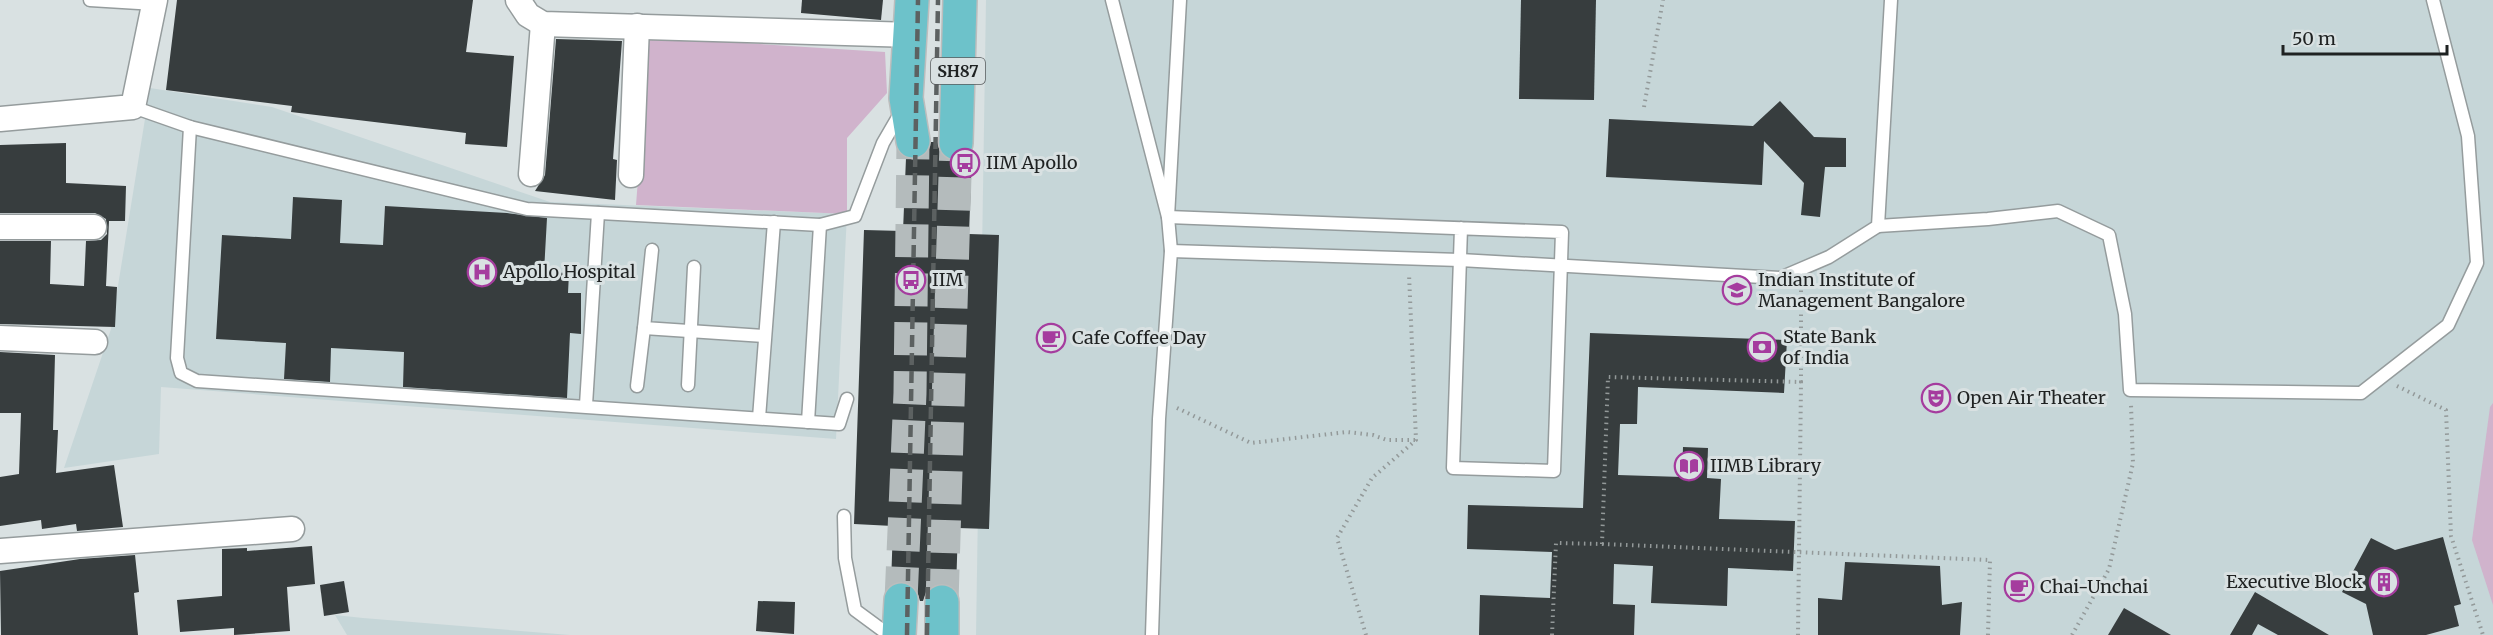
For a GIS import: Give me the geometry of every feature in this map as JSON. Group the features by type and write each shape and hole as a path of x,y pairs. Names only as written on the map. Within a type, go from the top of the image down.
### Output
{"main road":[{"name":"SH87","path":"912,0 912,35 906,98 913,141"},
{"name":"SH87","path":"956,143 960,0"},
{"path":"899,635 901,600"},
{"path":"942,602 942,635"}],"street":[{"path":"518,0 528,15 543,24 912,35"},
{"path":"0,119 133,107 155,2"},
{"path":"531,174 543,24"},
{"path":"631,175 638,26"},
{"path":"0,226 94,227"},
{"path":"0,338 95,342"},
{"path":"0,551 292,529"}],"lane":[{"path":"90,0 155,2"},
{"path":"1112,0 1168,217"},
{"path":"1152,635 1171,251 1168,217 1180,0"},
{"path":"1878,226 1891,0"},
{"path":"1171,251 1460,260 1780,278 1829,257 1878,226 1988,219 2058,211 2109,235 2125,314 2130,390 2361,393 2448,325 2477,263 2468,136 2433,0"},
{"path":"133,107 190,127 527,209 820,225 855,216 883,143 898,120 906,98"},
{"path":"190,127 177,358 181,373 197,381 586,405 839,424 847,399"},
{"path":"586,405 598,213"},
{"path":"1168,217 1461,228 1562,232 1554,471 1453,468 1461,228"},
{"path":"759,418 774,222"},
{"path":"808,422 820,225"},
{"path":"637,386 652,250"},
{"path":"688,385 694,267"},
{"path":"644,328 764,336"},
{"path":"844,516 845,558 855,610 889,635"}],"path":[{"path":"1644,107 1663,0"},
{"path":"1409,260 1416,440"},
{"path":"1798,635 1801,269"},
{"path":"1602,544 1608,377 1801,382"},
{"path":"2381,377 2446,410 2451,536 2483,635"},
{"path":"2072,635 2109,568 2133,463 2130,390"},
{"path":"1162,404 1175,407 1251,443 1347,432 1373,435 1387,440 1416,440"},
{"path":"1366,635 1337,538 1372,478 1416,440"},
{"path":"1552,635 1556,543 1990,560 1988,635"}],"shaded area":[{"name":"Indian Institute of Management Bangalore","path":"986,0 2493,0 2493,635 976,635"},
{"path":"649,37 885,52 887,93 847,138 847,214 636,205"},
{"name":"Apollo Hospital","path":"150,88 272,107 550,202 847,214 836,439 161,387 159,454 64,468 111,329"},
{"path":"2493,403 2493,605 2472,540 2490,407"},
{"path":"335,615 363,618 570,635 347,635"}],"building":[{"path":"177,0 473,0 466,52 514,56 507,147 465,144 466,133 291,112 292,106 166,90"},
{"path":"802,0 883,0 881,20 801,13"},
{"path":"1521,0 1596,0 1594,100 1519,99"},
{"path":"556,39 622,41 613,159 617,160 615,200 535,191 545,175"},
{"path":"1780,101 1814,137 1846,138 1846,167 1825,167 1820,217 1801,215 1804,183 1764,141 1762,185 1606,177 1609,119 1753,126"},
{"path":"931,142 937,142 940,152 947,159 955,162 964,160 972,153 969,234 999,235 989,529 958,528 956,590 943,583 933,586 926,592 923,601 920,601 917,591 911,584 901,581 891,585 893,526 854,524 864,230 903,231 906,158 915,160 924,156"},
{"path":"66,143 66,183 126,186 125,221 109,221 106,286 117,287 115,327 0,324 0,241 51,241 50,284 84,286 86,241 101,240 107,234 106,219 95,213 0,213 0,145"},
{"path":"293,197 342,200 340,243 383,245 385,206 507,213 547,218 544,272 569,273 568,293 581,293 581,334 570,333 567,398 403,387 404,352 331,348 330,382 284,379 286,343 216,339 222,235 291,239"},
{"path":"1590,333 1787,340 1784,393 1638,387 1637,424 1620,424 1618,475 1682,477 1683,447 1708,448 1707,478 1721,479 1719,519 1795,521 1793,571 1728,568 1727,606 1651,603 1653,566 1614,564 1613,604 1635,605 1634,635 1479,635 1480,595 1550,598 1552,552 1467,549 1468,505 1583,508"},
{"path":"0,352 55,355 53,430 58,430 56,473 114,465 123,527 77,531 76,524 42,529 41,520 0,526 0,477 19,474 21,413 0,413"},
{"name":"Executive Block","path":"2443,537 2461,604 2454,606 2459,626 2426,635 2373,635 2366,604 2342,592 2371,538 2395,550"},
{"path":"312,546 315,584 287,587 290,631 234,635 234,628 180,632 177,600 222,596 222,549 247,548 247,551"},
{"path":"135,555 139,592 134,593 138,635 1,635 0,571 80,559"},
{"path":"1845,562 1940,566 1942,605 1962,602 1960,635 1818,635 1818,598 1842,600"},
{"path":"344,581 349,612 324,616 320,585"},
{"path":"2255,592 2329,635 2278,635 2258,624 2252,635 2230,635"},
{"path":"758,601 795,602 794,634 756,631"},
{"path":"2124,608 2171,635 2108,635"}],"tunnel":[{"path":"901,600 910,393 913,141"},
{"path":"942,602 956,143"}],"railway":[{"path":"907,635 918,0"},
{"path":"927,635 938,0"}],"place":[{"name":"IIM Apollo","path":"965,163"},
{"name":"Apollo Hospital","path":"482,272"},
{"name":"IIM","path":"911,280"},
{"name":"Indian Institute of Management Bangalore","path":"1737,290"},
{"name":"Cafe Coffee Day","path":"1051,338"},
{"name":"State Bank of India","path":"1762,347"},
{"name":"Open Air Theater","path":"1936,398"},
{"name":"IIMB Library","path":"1689,466"},
{"name":"Executive Block","path":"2384,582"},
{"name":"Chai-Unchai","path":"2019,587"}]}
